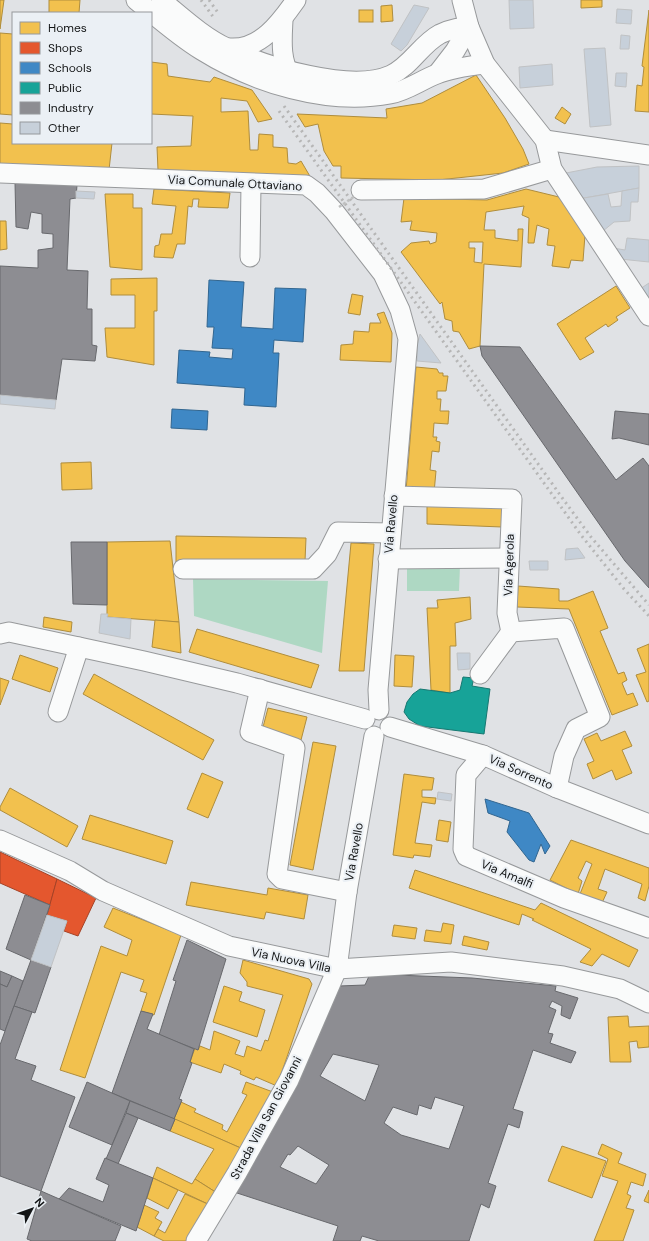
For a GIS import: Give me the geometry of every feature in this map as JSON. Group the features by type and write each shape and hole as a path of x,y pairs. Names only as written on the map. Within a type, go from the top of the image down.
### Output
{"street":[{"path":"136,0 150,12"},
{"path":"161,0 200,31 227,48 286,70 334,80 372,80 392,74 412,60 440,34 451,29 469,27"},
{"path":"227,48 242,49 255,44 282,20 296,0"},
{"path":"462,0 469,27 485,64 545,140 552,169 649,316"},
{"path":"152,13 177,34 234,68 303,92 334,97 390,94 410,88 438,73 485,64"},
{"path":"282,20 281,54 286,70 293,82 303,92"},
{"path":"438,73 455,51 469,27"},
{"path":"545,140 649,154"},
{"path":"358,193 484,189 552,169"},
{"name":"Via Comunale Ottaviano","path":"0,173 306,185 317,192 383,274 400,310 408,340 395,489"},
{"path":"250,257 251,184"},
{"name":"Via Agerola","path":"395,489 512,499 507,613 512,632"},
{"name":"Via Ravello","path":"372,715 378,690 395,489"},
{"path":"183,569 313,569 327,554 338,532 391,533"},
{"path":"388,560 509,558"},
{"path":"480,674 512,632 564,628 600,717 576,729 564,756 557,788"},
{"path":"0,634 9,632 372,715 389,716 382,732"},
{"path":"58,712 79,647"},
{"path":"260,689 250,732 295,748 277,874 282,879 347,892"},
{"name":"Via Ravello","path":"337,969 347,892 382,732"},
{"name":"Via Sorrento","path":"382,732 483,755 557,788 649,824"},
{"name":"Via Amalfi","path":"483,755 466,776 463,849 466,856 564,898 649,928"},
{"name":"Via Nuova Villa","path":"0,840 70,871 103,891 229,946 337,969 451,962 563,976 620,989 649,1003"},
{"name":"Strada Villa San Giovanni","path":"196,1241 237,1173 289,1080 337,969"}],"path":[{"path":"339,207 358,193"}],"green space":[{"path":"407,565 460,566 459,591 407,591"},
{"path":"193,579 328,581 322,653 194,616"}],"building: Homes":[{"path":"0,0 4,0 0,29"},
{"path":"49,0 80,0 79,12 49,12"},
{"path":"581,0 602,0 602,7 581,8"},
{"path":"392,5 393,21 381,22 381,6"},
{"path":"359,10 373,10 373,22 359,22"},
{"path":"649,10 649,112 635,111 637,85 642,86 644,67 642,66"},
{"path":"0,33 12,34 12,115 0,114"},
{"path":"152,62 167,64 168,76 210,82 214,77 252,90 272,119 258,122 247,101 221,98 221,112 248,111 250,150 258,150 259,134 273,135 273,147 287,148 288,163 296,164 301,161 311,178 158,170 157,147 191,146 193,116 152,114"},
{"path":"476,75 505,118 523,149 529,164 503,173 438,180 341,178 341,166 333,166 324,151 318,124 305,127 297,114 387,118 386,109 422,103"},
{"path":"562,107 571,114 565,124 555,118"},
{"path":"0,123 12,124 12,144 112,144 109,170 0,164"},
{"path":"154,189 230,193 228,208 198,207 199,199 193,199 192,207 188,206 185,244 177,244 173,258 154,257 155,246 159,245 161,234 172,234 176,206 152,204"},
{"path":"526,189 559,197 585,235 583,261 571,260 569,268 552,266 555,246 547,245 549,229 537,225 534,243 528,243 529,218 522,215 524,206 486,212 484,230 495,230 495,238 518,241 518,229 523,229 521,267 484,264 480,346 469,349 459,332 453,331 452,321 445,319 442,302 440,304 401,252 411,243 429,241 430,244 436,242 437,233 410,230 412,221 401,222 404,198 487,200","holes":["469,242 483,242 482,263 474,262 475,248 469,248"]},
{"path":"105,194 133,194 133,208 142,208 142,270 110,267"},
{"path":"0,221 6,221 7,249 0,250"},
{"path":"157,278 157,311 154,311 154,365 107,357 105,328 135,328 135,295 111,295 111,279"},
{"path":"616,286 630,308 616,317 618,320 608,327 606,324 585,338 594,352 580,360 557,324"},
{"path":"352,294 363,296 360,315 348,313"},
{"path":"384,312 392,333 391,362 340,360 341,345 353,344 354,331 369,332 370,323 381,323 377,314"},
{"path":"416,367 437,369 439,373 443,373 443,376 448,376 446,391 437,391 437,399 441,399 440,411 449,411 448,424 434,423 433,437 437,437 436,441 440,442 439,452 432,451 430,470 436,471 434,493 406,491"},
{"path":"91,462 92,489 62,490 61,463"},
{"path":"427,504 502,506 502,527 427,524"},
{"path":"176,536 306,538 305,561 176,563"},
{"path":"170,541 179,622 107,617 107,542"},
{"path":"351,543 374,544 364,671 339,671"},
{"path":"518,586 559,589 559,601 568,601 593,591 608,628 600,631 618,674 624,672 627,680 622,683 627,695 633,693 638,705 612,715 569,609 517,607"},
{"path":"470,597 471,619 455,623 456,646 450,646 450,693 431,690 427,608 438,608 437,600"},
{"path":"44,617 72,622 71,632 43,627"},
{"path":"155,620 179,622 181,653 152,647"},
{"path":"197,629 319,665 311,688 189,652"},
{"path":"649,644 649,701 647,702 636,675 646,672 637,649"},
{"path":"20,655 58,668 50,692 12,679"},
{"path":"395,655 414,656 412,687 394,686"},
{"path":"94,674 214,740 203,760 83,694"},
{"path":"0,678 9,681 0,705"},
{"path":"268,708 307,717 301,740 262,731"},
{"path":"625,731 632,746 622,750 632,773 616,780 612,770 593,779 587,764 594,761 584,739 597,733 601,741"},
{"path":"313,742 336,746 313,870 290,865"},
{"path":"202,773 223,782 208,818 187,809"},
{"path":"404,774 434,778 432,790 422,790 422,797 436,798 435,804 422,802 415,843 432,845 430,857 414,855 413,858 393,855"},
{"path":"10,788 78,826 67,847 0,810 0,807"},
{"path":"90,815 173,841 166,864 82,839"},
{"path":"439,820 451,822 448,842 436,840"},
{"path":"571,840 649,868 649,886 645,901 638,898 642,884 605,869 598,889 607,892 602,903 580,894 592,864 586,861 578,878 582,881 578,894 550,880"},
{"path":"415,870 535,910 541,903 638,950 629,967 602,954 592,966 580,962 591,949 532,920 534,919 522,914 519,925 409,888"},
{"path":"191,882 267,895 268,888 308,895 304,919 266,912 264,919 186,905"},
{"path":"113,908 181,935 154,1015 141,1011 147,993 140,991 144,980 121,972 85,1078 60,1070 101,946 127,956 132,940 104,927"},
{"path":"443,923 454,925 451,944 424,941 426,930 441,932"},
{"path":"394,925 417,928 415,939 392,936"},
{"path":"464,936 489,942 487,950 462,945"},
{"path":"243,960 309,979 312,984 277,1086 256,1077 254,1080 240,1074 241,1071 224,1064 221,1073 190,1062 195,1048 198,1050 200,1046 210,1050 214,1031 240,1041 235,1054 244,1057 247,1046 261,1051 265,1040 268,1041 283,995 247,986 247,982 240,973"},
{"path":"224,986 242,992 239,1001 265,1010 257,1037 213,1022"},
{"path":"628,1016 629,1027 649,1026 649,1047 638,1048 637,1041 629,1042 631,1062 610,1062 608,1017"},
{"path":"246,1082 273,1092 243,1149 174,1119 181,1102 196,1109 194,1112 223,1125 222,1129 227,1132 247,1095 242,1093"},
{"path":"175,1119 243,1149 217,1193 195,1179 214,1149 170,1131"},
{"path":"602,1144 622,1153 618,1163 646,1174 643,1186 631,1182 627,1194 631,1196 626,1208 634,1210 623,1241 594,1241 618,1181 602,1176 608,1159 598,1154"},
{"path":"562,1146 606,1161 592,1198 548,1181"},
{"path":"157,1167 192,1184 195,1179 217,1193 210,1205 153,1178"},
{"path":"153,1178 178,1190 168,1209 147,1198"},
{"path":"649,1190 649,1203 644,1201"},
{"path":"185,1194 210,1205 188,1241 164,1241 154,1236 158,1229 165,1233"},
{"path":"144,1205 159,1212 155,1218 162,1222 154,1236 137,1227"}],"building: Shops":[{"path":"0,852 57,879 50,905 0,883"},
{"path":"57,879 96,898 78,936 64,931 67,921 47,915"}],"building: Schools":[{"path":"209,280 244,282 241,327 273,329 275,288 306,289 303,342 274,340 273,353 279,353 276,407 244,405 245,388 177,383 179,350 210,352 209,357 232,359 233,349 212,348 214,327 207,327"},
{"path":"172,409 208,411 207,430 171,428"},
{"path":"485,799 529,813 550,846 545,854 541,844 534,862 529,860 507,832 510,821 488,813"}],"building: Public":[{"path":"463,677 474,678 472,686 490,689 484,734 420,726 409,719 404,712 407,702 413,694 420,689 450,693 460,690"}],"building: Industry":[{"path":"15,183 77,185 76,198 70,199 67,270 88,271 87,309 92,309 92,345 97,346 95,361 62,359 56,400 0,395 0,266 38,268 38,250 53,248 53,234 42,233 42,214 31,212 28,229 16,227"},
{"path":"480,346 520,347 616,480 643,458 649,466 649,588 625,561 482,356"},
{"path":"615,411 649,414 649,445 619,438 612,439"},
{"path":"71,542 107,542 107,605 73,604"},
{"path":"25,895 50,905 31,960 6,949"},
{"path":"187,940 226,959 198,1050 159,1035 176,981 173,980"},
{"path":"31,960 51,967 35,1013 14,1006"},
{"path":"0,971 12,976 7,987 0,984"},
{"path":"370,974 472,978 556,986 555,991 578,998 570,1019 561,1015 562,1006 552,1001 549,1007 556,1010 548,1033 553,1034 550,1043 576,1052 571,1063 533,1050 513,1109 523,1112 519,1128 508,1124 488,1183 496,1186 489,1208 481,1204 469,1241 379,1241 362,1236 360,1241 333,1241 338,1226 234,1192 339,986 365,985","holes":["333,1054 379,1065 365,1101 320,1076","435,1097 464,1106 449,1149 401,1135 384,1123 393,1107 417,1115 419,1105 431,1109","298,1146 329,1165 316,1184 280,1167 288,1154 290,1155"]},
{"path":"12,976 23,981 5,1031 0,1029 0,984 7,987"},
{"path":"14,1006 32,1012 15,1059 36,1066 31,1080 75,1097 41,1191 0,1176 0,1045"},
{"path":"141,1011 153,1014 147,1029 194,1049 190,1062 192,1063 179,1099 182,1100 174,1119 112,1093"},
{"path":"87,1082 130,1101 112,1145 69,1127"},
{"path":"130,1101 175,1119 170,1131 126,1113"},
{"path":"126,1113 138,1118 118,1164 106,1159"},
{"path":"105,1158 153,1178 136,1231 59,1199 69,1188 103,1202 109,1185 96,1179"},
{"path":"41,1191 121,1226 115,1241 32,1241 27,1239"}],"building: Other":[{"path":"509,0 533,0 534,28 510,29"},
{"path":"414,5 429,8 407,45 401,51 391,44"},
{"path":"617,9 632,10 631,24 616,23"},
{"path":"621,35 630,36 629,49 620,49"},
{"path":"605,48 611,125 590,127 584,49"},
{"path":"552,64 553,85 520,88 519,67"},
{"path":"616,73 627,73 626,87 615,86"},
{"path":"639,166 639,188 579,199 566,173 597,167"},
{"path":"639,188 638,202 631,202 630,221 614,222 603,231 578,199 608,194 611,207 621,206 622,191"},
{"path":"76,191 95,192 94,199 76,198"},
{"path":"627,238 649,240 649,262 620,259 613,248 625,250"},
{"path":"649,283 649,302 640,289"},
{"path":"420,334 441,363 417,361 417,346"},
{"path":"0,395 56,400 55,409 0,404"},
{"path":"578,548 585,558 565,560 566,549"},
{"path":"529,561 548,561 548,570 530,570"},
{"path":"101,614 108,614 107,617 131,619 130,639 99,633"},
{"path":"457,653 470,653 470,669 458,670"},
{"path":"438,792 452,794 451,801 437,799"},
{"path":"47,915 67,921 51,967 31,960"}],"railway":[{"path":"201,0 214,18"},
{"path":"209,0 219,14"},
{"path":"284,106 563,499 591,537 649,605"},
{"path":"279,111 581,535 624,589 649,616"}]}
